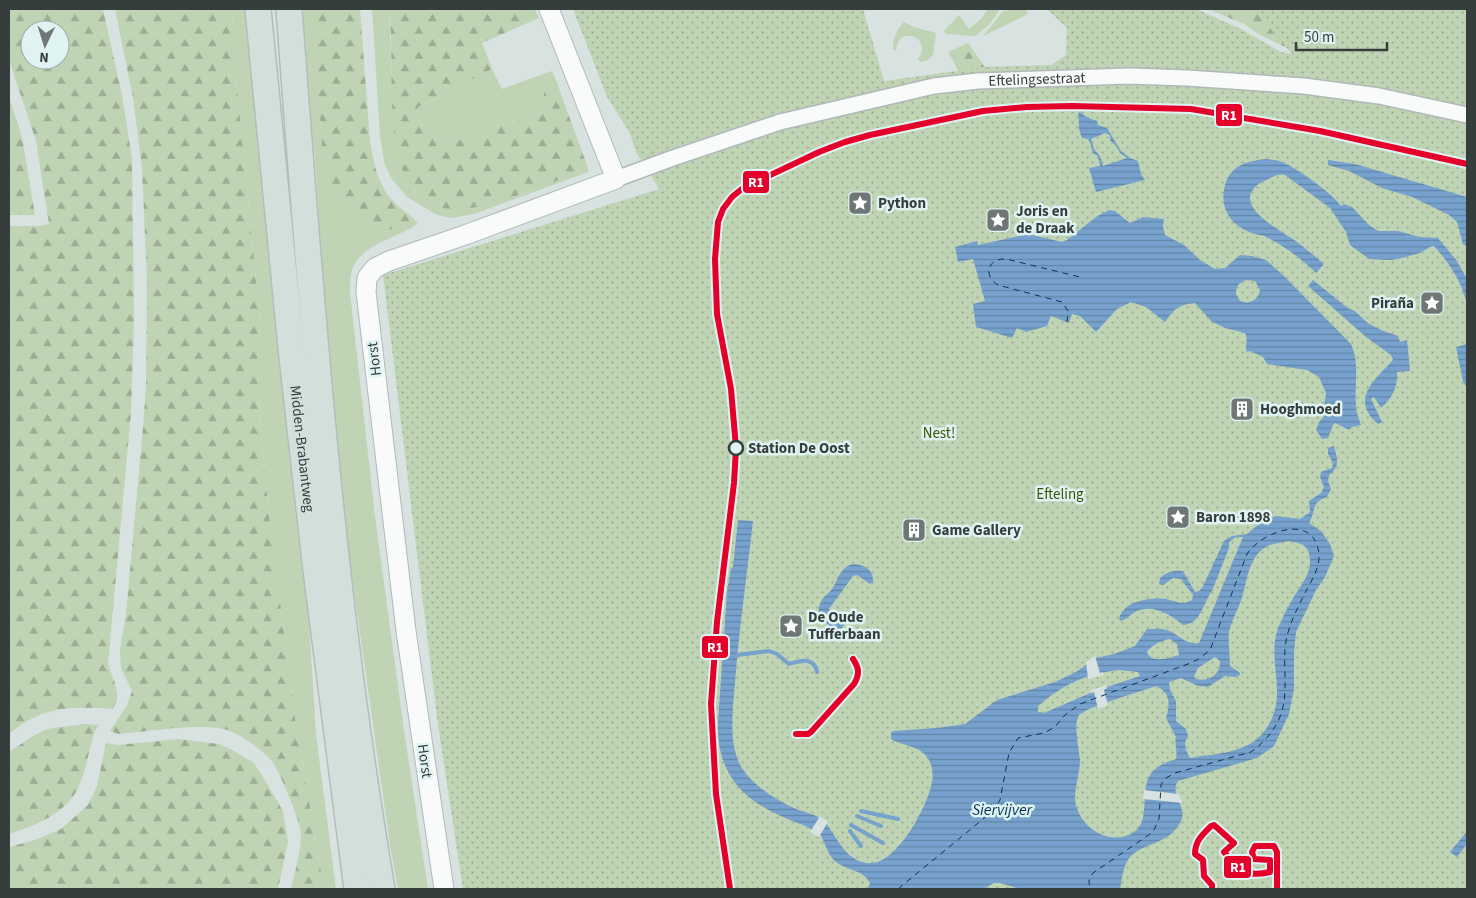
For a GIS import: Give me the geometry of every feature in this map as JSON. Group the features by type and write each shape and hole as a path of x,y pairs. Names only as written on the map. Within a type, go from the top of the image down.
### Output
{"highway":[{"name":"Midden-Brabantweg","path":"258,9 292,357 353,881"},
{"name":"Midden-Brabantweg","path":"289,9 316,360 337,569 382,889"}],"street":[{"path":"549,9 616,179"},
{"name":"Eftelingsestraat","path":"616,179 780,122 894,95 963,82 1129,76 1304,86 1379,96 1467,115"},
{"name":"Horst","path":"444,889 404,612 366,292 368,278 375,268 389,261 616,179"}],"green space":[{"path":"9,9 103,9 122,95 132,158 134,319 131,413 108,664 116,687 117,698 112,709 69,708 57,710 33,718 9,734 9,226 49,224 36,141 9,60"},
{"path":"115,9 232,9 235,68 260,320 258,371 261,434 269,515 295,718 324,889 291,889 298,861 300,827 289,795 275,765 256,747 232,732 217,728 189,727 118,734 110,731 127,705 132,691 121,668 120,650 126,614 146,387 147,280 142,168 133,98"},
{"path":"232,9 253,9 274,298 309,622 316,734 336,889 324,889 295,718 269,515 261,434 258,371 260,320 235,68"},
{"path":"298,9 312,9 322,146 330,187 401,226 417,224 374,246 359,257 352,271 350,293 375,516 403,724 428,889 398,889 390,845 334,437 315,160"},
{"path":"312,9 360,9 370,141 375,165 383,188 396,204 414,219 417,224 401,226 380,233 368,226 348,209 330,187 322,146"},
{"path":"372,9 389,9 394,128 398,158 405,175 416,193 516,197 588,168 588,172 474,214 452,218 437,215 407,197 391,178 384,162 380,136"},
{"path":"389,9 535,9 539,18 482,43 492,69 418,107 417,117 435,138 453,142 538,114 546,87 557,83 588,168 514,197 473,208 454,209 439,207 418,194 407,180 400,165 395,139"},
{"name":"Efteling","path":"573,9 863,9 884,81 985,67 1051,65 1066,55 1067,28 1047,9 1196,9 1241,29 1281,52 1292,54 1254,9 1467,9 1467,108 1369,87 1376,96 1467,115 1467,889 463,889 438,725 383,275 659,189 636,152 630,133 607,97"},
{"path":"988,9 1000,9 989,25 975,36 947,34 944,31 959,15 969,29 981,19"},
{"path":"1026,9 1028,14 983,36 1003,11"},
{"path":"1208,9 1277,9 1327,56 1283,46 1260,35 1244,24"},
{"path":"904,22 936,33 933,55 928,60 921,62 918,59 922,52 922,45 914,37 903,37 898,42 896,50 893,50 896,35"},
{"path":"968,43 985,67 959,71 948,52"},
{"path":"492,69 502,89 552,71 557,83 546,87 538,114 453,142 440,140 431,135 417,117 418,107"},
{"path":"9,97 22,137 35,215 9,215"},
{"path":"84,724 99,725 95,731 81,781 73,797 66,805 48,818 9,834 9,752 47,729"},
{"path":"178,739 219,744 254,763 283,811 288,842 278,889 9,889 9,847 35,840 61,829 88,805 97,786 106,743 118,745"}],"water":[{"path":"1080,112 1086,117 1097,121 1098,125 1107,128 1121,151 1138,161 1141,174 1145,180 1096,192 1089,168 1100,166 1098,156 1093,153 1088,139 1082,138 1078,113","holes":["1105,133 1110,135 1110,140 1120,153 1127,158 1103,166 1091,139"]},
{"path":"1266,159 1280,161 1314,181 1341,206 1344,204 1352,207 1369,225 1378,231 1398,231 1420,237 1438,238 1457,261 1467,279 1467,305 1455,274 1434,246 1420,253 1402,258 1391,260 1369,259 1350,245 1346,232 1330,208 1285,175 1274,176 1256,186 1252,191 1250,199 1252,206 1265,220 1324,264 1316,273 1283,246 1237,225 1227,213 1225,207 1223,199 1226,182 1233,171 1242,164"},
{"path":"1328,160 1355,164 1467,197 1467,247 1463,244 1457,222 1449,215 1412,197 1382,188 1349,171 1328,165"},
{"path":"1109,210 1115,211 1130,223 1143,217 1164,219 1165,235 1184,245 1200,260 1215,269 1225,268 1240,255 1266,260 1351,344 1356,367 1356,408 1361,425 1352,427 1349,430 1335,423 1328,438 1322,439 1316,430 1319,422 1326,414 1324,408 1326,393 1319,377 1307,370 1267,364 1263,357 1250,351 1247,352 1245,333 1225,328 1211,321 1195,303 1177,308 1165,322 1146,307 1131,302 1117,309 1096,332 1080,316 1072,314 1069,323 1051,316 1047,326 1026,332 1017,328 1012,338 976,327 973,304 985,301 973,259 958,262 955,247 977,241 978,245 1028,234 1062,242 1096,217","holes":["1247,280 1255,281 1260,290 1257,296 1250,302 1240,301 1236,294 1238,285"]},
{"path":"1313,280 1368,323 1398,336 1400,342 1407,340 1410,371 1397,372 1394,392 1381,408 1374,397 1371,399 1382,422 1378,424 1370,415 1365,398 1373,382 1393,360 1391,355 1366,337 1308,286"},
{"path":"1467,344 1467,388 1463,381 1456,347"},
{"name":"Siervijver","path":"1334,446 1337,459 1337,465 1329,475 1328,481 1331,489 1327,497 1316,504 1309,523 1321,531 1330,544 1334,556 1296,632 1294,689 1289,714 1274,746 1257,758 1178,781 1176,791 1183,816 1181,821 1171,834 1137,851 1128,859 1120,889 1020,889 994,883 983,889 868,889 870,883 864,876 839,864 832,858 820,834 768,810 753,800 731,776 723,761 719,743 718,722 727,592 731,568 733,567 738,520 753,521 733,711 732,730 737,758 753,782 787,805 823,820 842,847 852,857 858,861 872,863 882,860 891,854 909,833 923,808 932,782 932,767 924,753 891,739 893,731 965,724 997,700 1055,682 1076,672 1096,658 1135,646 1147,629 1167,630 1190,643 1199,643 1243,537 1236,537 1229,542 1229,548 1212,591 1194,621 1183,625 1172,617 1154,609 1141,610 1121,621 1119,619 1131,604 1145,600 1166,599 1181,603 1192,600 1193,595 1181,579 1173,578 1163,585 1159,584 1160,578 1170,572 1183,571 1195,592 1199,591 1224,541 1232,536 1247,534 1260,523 1276,516 1300,519 1310,512 1309,501 1321,493 1324,487 1320,477 1321,472 1332,468 1333,463 1328,454 1328,448","holes":["1289,541 1297,543 1306,548 1310,559 1307,576 1285,613 1276,635 1274,647 1277,694 1272,717 1266,729 1259,737 1242,748 1190,758 1185,743 1188,735 1186,729 1176,721 1176,701 1170,690 1169,682 1181,678 1198,686 1208,687 1225,676 1235,677 1240,675 1230,666 1229,631 1242,598 1251,565 1258,554 1272,544","1170,639 1177,644 1179,655 1161,659 1152,658 1147,652 1157,643","1215,657 1220,661 1216,674 1209,678 1196,679 1194,676 1198,668","1119,670 1138,672 1140,676 1095,691 1044,713 1038,712 1038,706 1066,686 1096,674","1157,686 1162,689 1167,696 1169,704 1166,718 1176,737 1177,753 1176,759 1153,771 1148,779 1140,827 1133,833 1122,837 1105,836 1090,828 1084,822 1076,806 1075,798 1080,760 1076,730 1077,719 1084,712 1115,699"]},
{"path":"854,564 868,569 872,574 873,582 870,584 857,575 853,576 829,609 843,620 842,622 845,624 842,628 837,629 824,622 821,618 819,614 820,605 843,570 849,565"},
{"path":"1467,831 1467,844 1457,857 1450,852"}],"pier":[{"path":"1095,656 1100,673 1103,672 1104,675 1088,679 1086,662"},
{"path":"1106,685 1107,688 1104,690 1108,705 1098,709 1094,692 1091,693 1091,690"},
{"path":"1144,790 1178,794 1183,803 1143,799"},
{"path":"820,816 828,822 819,837 810,832"}],"waterway":[{"path":"737,655 769,651 777,654 789,664 802,661 810,662 817,672"},
{"path":"861,811 898,819"},
{"path":"857,816 881,826"},
{"path":"851,825 883,843"},
{"path":"850,831 861,846"}],"ferry route":[{"path":"1067,322 1068,311 1062,302 998,285 990,277 989,268 995,261 1006,259 1080,277"},
{"path":"898,889 994,810 1000,800 1009,753 1018,738 1044,733 1055,727 1065,715 1080,704 1197,660 1210,650 1247,554 1255,545 1276,532 1300,530 1309,534 1316,542 1319,561 1287,635 1285,650 1285,696 1281,714 1273,730 1251,752 1175,773 1164,779 1161,785 1159,819 1153,832 1093,873 1089,881 1091,889"}],"transit line":[{"name":"R1","path":"730,889 716,794 711,704 717,622 734,483 736,448 731,389 717,314 715,259 718,222 723,209 732,197 743,188 819,152 845,142 983,111 1027,107 1072,106 1191,109 1320,131 1467,164"},
{"name":"R1","path":"796,734 808,734 811,732 854,684 858,671 853,659"},
{"name":"R1","path":"1212,889 1212,885 1204,876 1203,860 1195,854 1196,845 1205,832 1214,825 1234,843 1224,852 1234,864 1248,873 1261,874 1270,872 1270,860 1254,859 1252,852 1255,846 1274,846 1277,852 1277,889"}],"place":[{"name":"Python","path":"860,203"},
{"name":"Joris en de Draak","path":"998,220"},
{"name":"Piraña","path":"1432,303"},
{"name":"Hooghmoed","path":"1242,409"},
{"name":"Station De Oost","path":"736,448"},
{"name":"Baron 1898","path":"1178,517"},
{"name":"Game Gallery","path":"914,530"},
{"name":"De Oude Tufferbaan","path":"791,626"}],"park label":[{"name":"Nest!","path":"939,433"}]}
